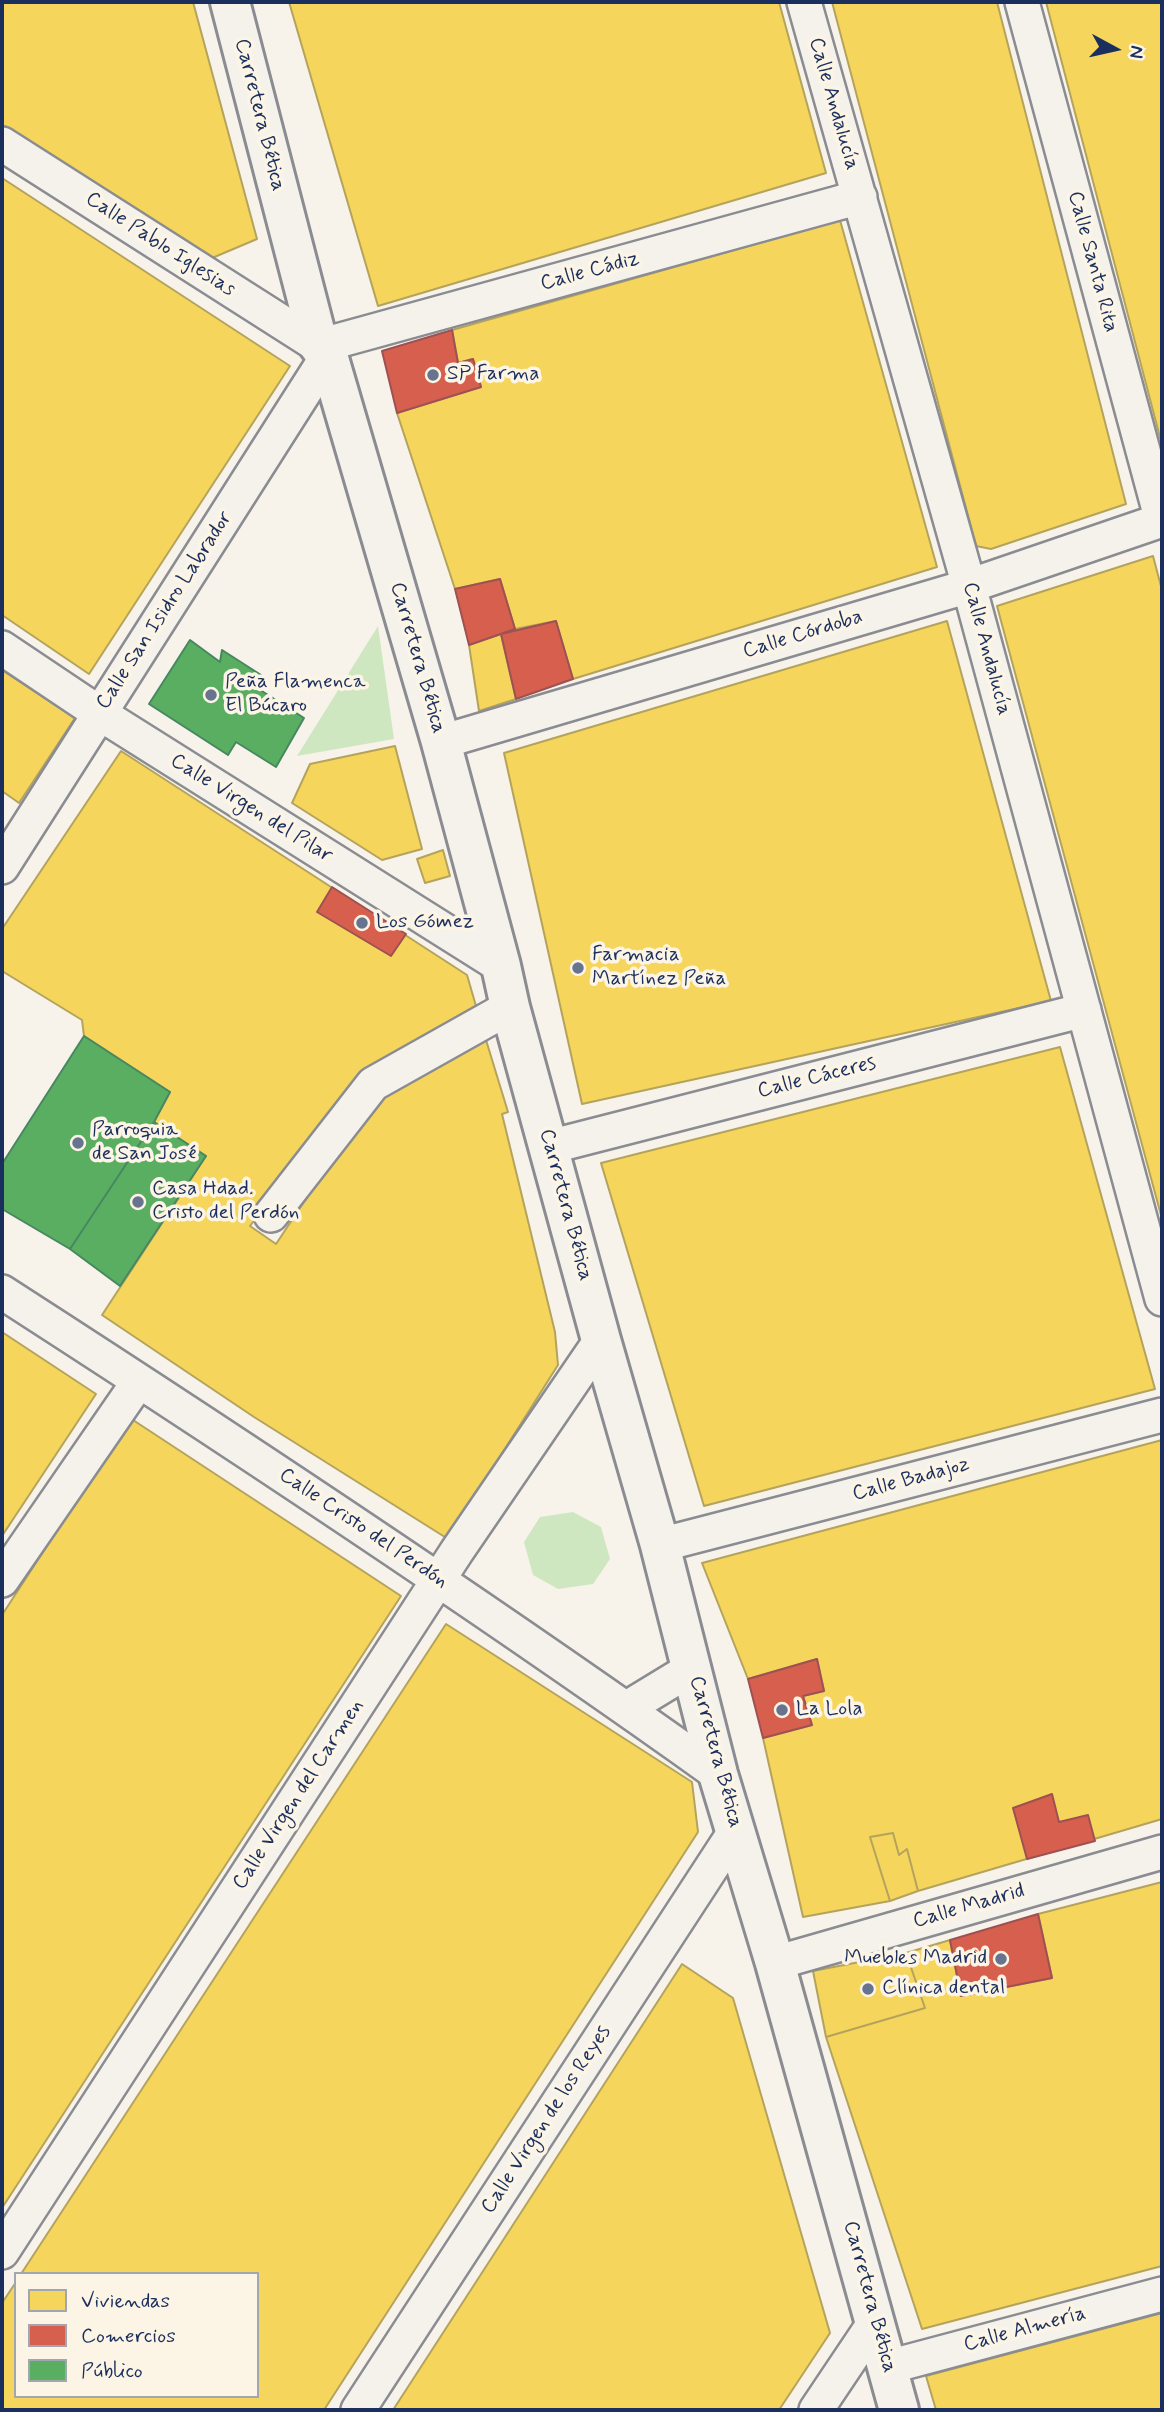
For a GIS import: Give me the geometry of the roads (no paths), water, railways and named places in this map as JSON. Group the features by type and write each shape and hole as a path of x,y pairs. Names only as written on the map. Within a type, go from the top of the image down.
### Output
{"street":[{"name":"Carretera Bética","path":"230,2 324,351 441,742 510,1007 660,1545 718,1774 775,1963 900,2410"},
{"name":"Calle Andalucía","path":"804,2 969,586 1162,1299"},
{"name":"Calle Santa Rita","path":"1022,2 1162,521"},
{"name":"Calle Pablo Iglesias","path":"2,144 324,351"},
{"name":"Calle Cádiz","path":"324,351 860,197"},
{"name":"Calle San Isidro Labrador","path":"2,867 324,351"},
{"name":"Calle Córdoba","path":"441,742 969,586 1162,521"},
{"name":"Calle Virgen del Pilar","path":"2,648 99,713 501,967"},
{"path":"271,1215 373,1084 510,1007"},
{"name":"Calle Cáceres","path":"549,1147 1084,1010"},
{"name":"Calle Cristo del Perdón","path":"2,1292 439,1580 718,1774"},
{"name":"Calle Virgen del Carmen","path":"2,2252 439,1580 601,1340"},
{"path":"2,1580 139,1381"},
{"name":"Calle Badajoz","path":"660,1545 1162,1415"},
{"path":"626,1708 691,1669"},
{"name":"Calle Virgen de los Reyes","path":"358,2410 736,1830"},
{"name":"Calle Madrid","path":"775,1963 1162,1852"},
{"name":"Calle Almería","path":"888,2367 1162,2294"},
{"path":"816,2410 875,2322"}],"place":[{"name":"SP Farma","path":"433,375"},
{"name":"Peña Flamenca El Búcaro","path":"211,695"},
{"name":"Los Gómez","path":"362,923"},
{"name":"Farmacia Martínez Peña","path":"578,968"},
{"name":"Parroquia de San José","path":"78,1143"},
{"name":"Casa Hdad. Cristo del Perdón","path":"138,1202"},
{"name":"La Lola","path":"782,1710"},
{"name":"Muebles Madrid","path":"1001,1959"},
{"name":"Clínica dental","path":"868,1989"}]}
